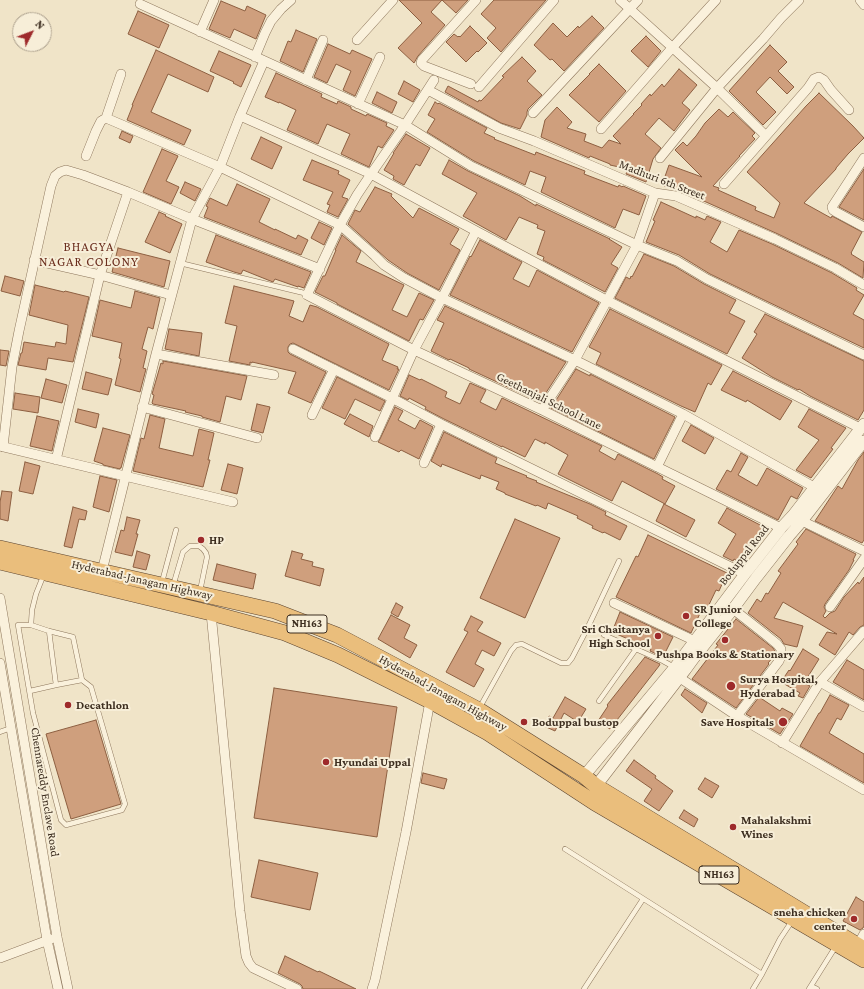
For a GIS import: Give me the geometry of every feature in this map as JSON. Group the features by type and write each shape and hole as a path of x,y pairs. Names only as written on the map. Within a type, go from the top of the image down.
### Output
{"highway":[{"name":"Hyderabad-Janagam Highway","path":"0,548 275,611 337,635 479,710 584,776 596,786 796,914 837,944 864,960"},
{"name":"Hyderabad-Janagam Highway","path":"0,562 285,632 338,654 430,701 488,733 595,803 796,914 862,943"},
{"path":"407,689 413,676"}],"street":[{"path":"200,32 214,0"},
{"path":"255,57 271,21 291,0"},
{"path":"357,40 393,0"},
{"path":"476,0 422,60 421,63 424,66 475,85 554,0"},
{"path":"620,0 717,88 766,136"},
{"path":"533,113 638,0"},
{"path":"601,130 716,0"},
{"path":"660,158 717,88 799,0"},
{"path":"860,0 864,5"},
{"path":"140,4 405,125 471,166 637,245 677,261 707,279 864,355"},
{"path":"306,80 323,40"},
{"path":"358,104 380,57"},
{"path":"102,571 142,407 192,219 220,167 264,61"},
{"path":"86,156 101,121 106,118 121,74"},
{"path":"724,184 808,88 814,79 819,77 824,80 849,110"},
{"path":"307,295 340,225 357,195 434,80"},
{"name":"Madhuri 6th Street","path":"428,90 499,128 534,141 655,192 676,196 775,239 834,268 864,285"},
{"path":"240,116 371,174 608,301 862,426"},
{"path":"106,118 220,167 340,225 384,266 404,278 442,298 575,360 683,414 814,487"},
{"path":"864,158 832,207 836,212 864,227"},
{"path":"233,502 2,446 18,331 51,186 55,176 66,170 128,192 192,219 320,269"},
{"path":"56,460 100,275 128,192"},
{"path":"542,410 575,360 608,301 637,245 655,192"},
{"path":"374,436 414,350 476,231"},
{"path":"34,260 100,275 171,295"},
{"name":"Geethanjali School Lane","path":"307,295 414,350 542,410 781,528"},
{"path":"293,349 745,574"},
{"path":"156,354 274,376"},
{"path":"312,415 334,369"},
{"path":"142,407 257,438"},
{"path":"657,467 683,414"},
{"path":"424,463 441,424"},
{"name":"Boduppal Road","path":"584,776 675,667 745,574 781,528 794,514 862,426"},
{"name":"Boduppal Road","path":"596,786 680,678 698,652 864,441"},
{"path":"802,521 863,549"},
{"path":"830,607 864,559"},
{"name":"Chennareddy Enclave Road","path":"0,598 56,937 68,989"},
{"path":"614,603 695,641"},
{"path":"733,609 766,634 781,649 779,661 737,716"},
{"path":"210,613 239,904 246,956 253,968 297,989"},
{"path":"782,743 820,682 863,633"},
{"name":"Chennareddy Enclave Road","path":"0,663 2,683 58,989"},
{"path":"680,678 737,716 864,790"},
{"path":"820,682 864,707"},
{"path":"372,989 404,840 430,701"},
{"path":"0,958 56,937"}],"lane":[{"path":"180,263 307,295"},
{"path":"167,586 176,530"},
{"path":"167,586 183,552 190,546 199,546 203,549 207,556 199,593"},
{"path":"479,710 511,651 516,645 522,644 561,664 568,663 585,633 619,561"},
{"path":"31,625 32,610 36,594 45,573"},
{"path":"18,625 31,625 49,632 73,637 82,680 91,687 126,804 122,810 66,824 61,820 33,713 18,625"},
{"path":"49,632 56,685"},
{"path":"604,635 675,667"},
{"path":"599,701 636,649"},
{"path":"30,691 82,680"},
{"path":"0,732 11,728"},
{"path":"565,849 762,974"},
{"path":"584,989 643,899"},
{"path":"753,989 780,939 796,914"},
{"path":"817,989 810,987 837,944"}],"building":[{"path":"399,0 442,0 431,12 445,25 418,56 414,63 398,48 422,23"},
{"path":"442,0 468,0 456,13"},
{"path":"494,0 546,0 501,52 487,38 496,28 481,14"},
{"path":"221,1 245,11 247,6 266,15 256,39 234,29 230,38 209,29"},
{"path":"138,11 169,25 159,48 128,34"},
{"path":"592,16 604,28 564,71 552,59 550,60 534,45 553,23 567,37 578,26 579,28"},
{"path":"470,26 487,43 466,62 446,42 454,34 460,37"},
{"path":"296,30 317,39 303,72 280,61 288,41 291,42"},
{"path":"646,36 661,51 648,67 631,51"},
{"path":"328,44 350,54 352,50 372,59 355,96 343,90 351,71 336,64 327,83 314,77"},
{"path":"770,45 787,62 778,71 794,87 787,94 770,77 756,92 776,112 763,125 729,91"},
{"path":"156,50 214,77 208,92 168,74 151,112 191,130 184,145 127,120"},
{"path":"219,51 251,65 241,87 233,83 234,82 210,71"},
{"path":"522,57 536,71 527,81 542,95 528,109 527,115 520,129 501,123 445,92 448,86 478,102 479,100 481,101 504,77 502,76"},
{"path":"599,64 626,91 599,122 569,95"},
{"path":"679,69 697,85 682,103 690,110 674,131 659,118 645,134 661,148 653,159 646,182 626,174 628,169 610,165 590,156 589,158 541,137 545,120 557,107 572,122 567,128 586,134 584,141 602,148 609,140 621,144 613,136 642,105 641,104 650,94 651,96 662,84 664,87"},
{"path":"276,73 322,94 321,97 337,104 338,101 366,116 367,114 387,123 386,126 394,130 382,148 378,146 369,167 341,154 350,134 327,124 318,144 287,130 296,110 265,97"},
{"path":"404,81 420,90 413,102 398,94"},
{"path":"377,92 397,102 392,113 372,103"},
{"path":"819,93 864,138 804,203 831,218 832,216 862,232 851,254 864,262 863,278 838,263 778,234 688,194 662,185 669,165 702,177 675,150 683,142 687,146 705,123 719,109 728,117 733,112 755,133 752,136 755,139 713,186 719,188 718,190 756,207 755,210 774,218 780,203 747,172"},
{"path":"435,102 487,128 484,133 495,138 494,139 535,155 536,152 585,171 584,174 618,187 619,185 622,187 623,186 646,196 639,215 623,209 615,228 541,192 546,177 530,171 525,185 474,161 427,132 435,119 428,115"},
{"path":"122,131 133,136 130,143 119,138"},
{"path":"406,134 430,148 420,166 416,164 404,185 393,179 394,176 384,170"},
{"path":"261,137 282,147 272,169 251,159"},
{"path":"162,149 178,156 166,181 179,187 171,204 143,192"},
{"path":"312,160 339,171 338,174 350,180 342,197 348,199 338,217 327,212 330,205 327,204 333,192 303,180"},
{"path":"449,160 468,171 520,196 536,206 536,204 610,239 622,247 611,264 618,268 605,292 543,260 544,257 537,254 545,231 537,228 538,225 519,217 506,240 463,216 477,193 442,174"},
{"path":"864,169 864,220 839,207"},
{"path":"185,182 201,189 195,201 180,193"},
{"path":"237,184 270,199 259,222 296,239 298,235 308,240 301,255 204,217 208,207 206,206 210,198 227,206"},
{"path":"375,187 392,194 391,196 413,218 419,208 459,229 450,244 460,250 439,290 407,273 388,260 348,224 355,210 360,212"},
{"path":"661,202 696,218 696,216 705,220 707,216 721,222 710,242 727,252 739,230 832,273 857,288 856,290 864,295 853,314 864,320 864,348 710,274 679,255 646,242"},
{"path":"159,212 182,224 170,253 145,242"},
{"path":"319,222 332,228 324,245 311,238"},
{"path":"216,235 311,272 304,288 275,279 273,282 243,270 241,274 206,262"},
{"path":"342,235 361,251 356,262 404,285 392,310 407,317 419,293 434,300 423,320 420,319 409,341 315,292 323,276 325,276"},
{"path":"480,240 522,262 513,279 529,287 537,270 599,303 572,352 450,295"},
{"path":"118,248 170,261 164,287 112,272"},
{"path":"644,254 674,266 704,284 736,300 729,313 745,321 727,354 615,298 626,277 630,279 631,276 632,277"},
{"path":"5,276 24,281 20,296 1,291"},
{"path":"35,285 89,297 73,362 48,358 46,370 18,365 24,342 55,347 56,342 66,344 68,325 29,315"},
{"path":"234,286 294,301 289,316 303,322 310,305 317,307 389,344 382,360 398,367 397,369 399,369 389,390 293,343 288,347 288,352 290,354 326,372 311,403 288,393 296,372 252,362 250,362 250,365 229,361 237,326 225,323"},
{"path":"135,291 160,298 153,329 148,327 142,349 147,351 143,368 146,369 140,392 115,385 121,359 119,358 122,343 92,336 100,300 131,308"},
{"path":"445,306 566,362 540,402 431,351 444,323 437,320"},
{"path":"610,309 722,365 711,385 708,383 695,412 596,364 601,353 589,347"},
{"path":"765,314 864,361 864,410 858,420 799,389 798,390 772,377 742,358 757,334 754,332"},
{"path":"169,329 202,333 199,356 165,349"},
{"path":"0,350 9,351 6,366 0,365"},
{"path":"163,361 247,376 241,400 226,396 220,422 185,412 186,411 153,404 154,395 152,394 161,363 163,364"},
{"path":"576,369 590,376 590,374 675,417 654,459 551,408"},
{"path":"733,371 792,401 780,420 747,400 746,402 721,390"},
{"path":"86,372 112,379 108,395 82,389"},
{"path":"409,375 420,380 421,379 447,392 445,397 460,404 470,383 486,390 480,402 496,410 502,398 602,446 599,451 615,460 618,454 658,474 663,477 662,479 675,486 665,504 622,481 612,501 558,474 568,455 545,442 545,444 535,439 525,457 444,419 425,409 426,407 409,398 408,400 400,396"},
{"path":"337,377 385,401 380,411 355,399 345,419 322,408"},
{"path":"46,379 67,385 62,403 41,398"},
{"path":"15,393 40,397 38,413 13,409"},
{"path":"257,404 270,407 263,433 251,430"},
{"path":"395,407 403,411 398,420 415,429 420,420 433,427 419,459 401,450 399,452 378,442"},
{"path":"78,409 99,414 96,428 75,422"},
{"path":"809,409 846,428 831,448 833,449 811,478 796,470 819,440 798,427"},
{"path":"350,414 373,426 369,437 344,424"},
{"path":"150,415 165,419 159,448 193,456 199,429 214,433 208,460 210,460 203,487 133,471 141,438 144,439"},
{"path":"37,416 59,421 52,451 30,446"},
{"path":"691,425 714,438 705,454 682,441"},
{"path":"103,428 130,435 120,469 94,461"},
{"path":"444,432 497,458 495,463 606,512 605,515 627,526 620,540 592,528 593,526 577,518 578,516 548,503 546,509 505,494 496,489 499,482 481,475 480,479 442,464 441,467 431,461"},
{"path":"864,452 864,540 862,543 815,521 838,486 842,489"},
{"path":"741,453 748,457 738,475 757,486 767,468 803,488 797,499 791,496 778,520 716,489 727,470 731,472"},
{"path":"25,462 40,466 33,494 19,491"},
{"path":"228,464 243,468 237,494 221,490"},
{"path":"100,476 117,480 109,512 93,507"},
{"path":"2,491 12,492 8,521 0,519 0,502"},
{"path":"664,504 695,520 686,537 656,521"},
{"path":"73,507 87,511 85,520 79,519 72,548 64,546"},
{"path":"727,508 766,528 756,545 751,542 739,562 723,556 736,534 718,523"},
{"path":"127,517 140,520 132,556 115,552 121,530 124,531"},
{"path":"515,519 560,538 525,618 480,598"},
{"path":"806,529 856,554 849,570 825,604 824,607 826,611 823,616 825,618 830,613 835,611 844,597 858,582 859,584 864,577 864,625 860,627 853,635 849,632 835,655 819,645 827,632 837,634 783,602 774,618 803,626 797,647 784,644 781,639 748,613 757,599 761,602 766,593 768,594 781,573 778,571 798,544 796,542"},
{"path":"648,535 727,573 719,591 716,590 706,611 702,609 691,633 616,597 636,556 638,557"},
{"path":"137,551 150,555 146,570 133,567"},
{"path":"292,551 303,554 301,559 313,562 312,566 324,569 320,586 285,576"},
{"path":"217,564 256,574 253,589 213,580"},
{"path":"396,603 403,607 398,617 391,613"},
{"path":"620,612 673,637 663,657 650,651 651,649 612,632"},
{"path":"391,615 410,625 404,638 417,645 410,658 378,639"},
{"path":"471,616 483,622 477,631 501,643 494,656 482,650 475,664 484,669 474,687 446,672 468,632 464,630"},
{"path":"736,619 773,648 775,655 736,708 692,679 718,645 716,644"},
{"path":"803,649 819,659 804,683 810,686 803,698 798,696 800,693 781,682 789,670 790,671"},
{"path":"645,657 660,664 610,729 598,721 608,706 607,705"},
{"path":"847,660 864,670 864,700 833,682"},
{"name":"Hyundai Uppal","path":"274,688 397,707 377,837 254,818"},
{"path":"685,689 707,703 702,713 681,695"},
{"path":"830,695 849,705 841,720 837,718 829,733 864,754 864,783 800,746"},
{"path":"565,697 586,709 578,722 564,713 555,731 544,726 549,716 553,718"},
{"path":"759,697 780,711 782,708 793,714 780,734 746,714"},
{"path":"96,720 121,804 71,819 46,734"},
{"path":"634,760 673,791 659,811 644,801 652,789 626,771"},
{"path":"423,773 447,779 444,789 421,783"},
{"path":"705,778 719,786 712,798 698,789"},
{"path":"684,810 698,819 694,827 679,818"},
{"path":"259,860 318,873 310,910 251,897"},
{"path":"856,897 864,902 864,926 860,930 843,921"},
{"path":"285,956 356,989 303,989 300,984 278,973"}],"place":[{"name":"HP","path":"201,540"},
{"name":"SR Junior College","path":"686,616"},
{"name":"Sri Chaitanya High School","path":"658,636"},
{"name":"Pushpa Books & Stationary","path":"725,640"},
{"name":"Surya Hospital, Hyderabad","path":"731,686"},
{"name":"Decathlon","path":"68,705"},
{"name":"Boduppal bustop","path":"524,722"},
{"name":"Save Hospitals","path":"783,722"},
{"name":"Hyundai Uppal","path":"326,762"},
{"name":"Mahalakshmi Wines","path":"733,827"},
{"name":"sneha chicken center","path":"854,919"}],"district":[{"name":"BHAGYA NAGAR COLONY","path":"89,254"}]}
